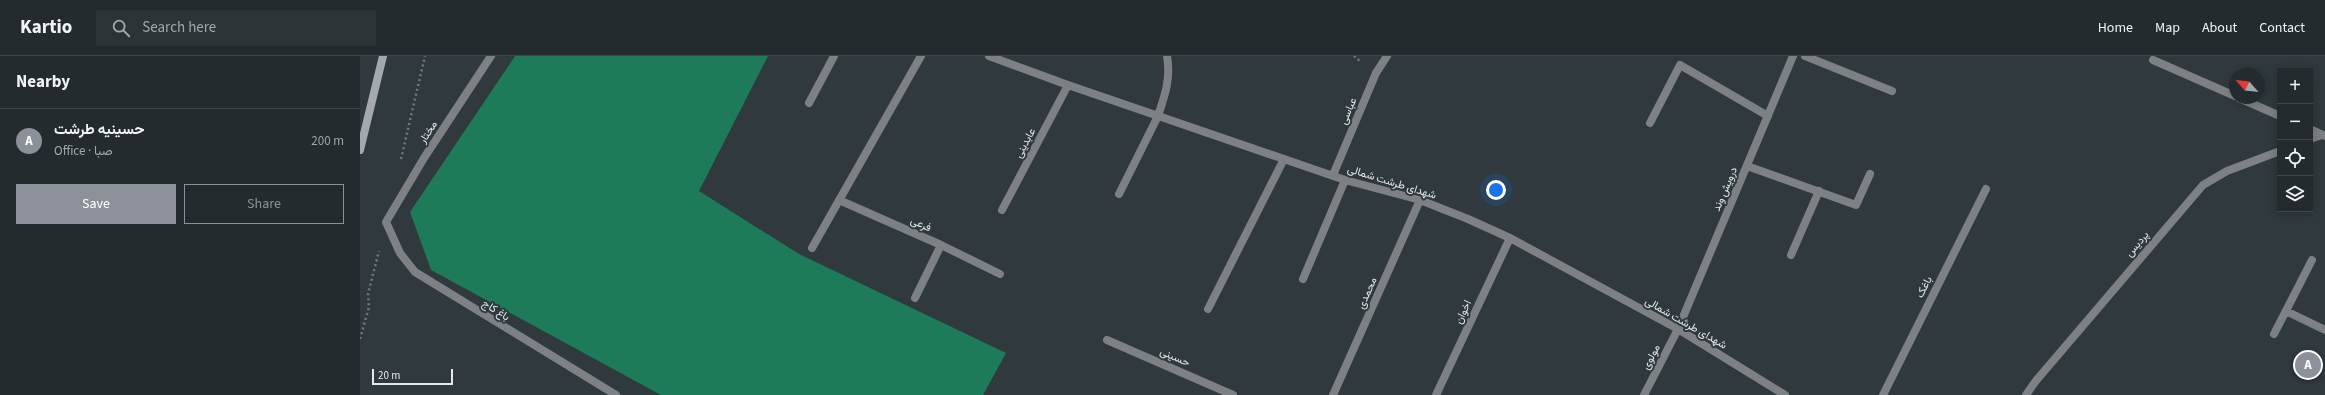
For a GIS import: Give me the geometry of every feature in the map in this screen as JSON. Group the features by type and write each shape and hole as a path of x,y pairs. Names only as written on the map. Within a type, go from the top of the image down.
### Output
{"main road":[{"path":"360,150 383,56"}],"street":[{"name":"مختار","path":"386,222 424,158 492,56"},
{"path":"810,103 834,56"},
{"path":"812,248 921,56"},
{"name":"شهدای طرشت شمالی","path":"989,56 1068,85 1333,176 1420,200 1510,238 1678,330 1785,395"},
{"path":"1119,194 1158,116 1168,88 1170,70 1167,56"},
{"name":"عباسی","path":"1333,176 1376,73 1387,56"},
{"name":"درویش‌ وند","path":"1678,330 1793,56"},
{"path":"1805,56 1892,90"},
{"path":"2153,60 2229,93"},
{"path":"1650,123 1680,65 1768,116"},
{"name":"عابدینی","path":"1002,210 1068,85"},
{"path":"2253,104 2277,115"},
{"path":"2313,130 2323,135"},
{"path":"2313,138 2323,135"},
{"name":"پردیس","path":"2026,395 2035,382 2203,185 2227,171 2277,152"},
{"path":"1208,309 1284,159"},
{"path":"1747,166 1856,205 1870,174"},
{"path":"1303,279 1345,180"},
{"name":"باغک","path":"1882,395 1986,189"},
{"path":"1791,255 1819,191"},
{"name":"فرعی","path":"839,200 940,245 915,298"},
{"name":"محمدی","path":"1333,395 1420,200"},
{"name":"باغ کاج","path":"386,222 400,253 415,272 616,395"},
{"name":"اخوان","path":"1436,395 1510,238"},
{"path":"940,245 1000,274"},
{"path":"2274,334 2312,260"},
{"path":"2286,311 2325,330"},
{"name":"مولوی","path":"1644,395 1678,330"},
{"name":"حسینی","path":"1107,340 1233,395"}],"path":[{"path":"400,162 426,56"},
{"path":"360,339 369,307 368,294 386,222"}],"green space":[{"path":"515,56 768,56 699,191 799,254 1006,353 983,395 661,395 431,270 410,212"}],"place":[{"name":"حسینیه طرشت","path":"2308,365"}]}
